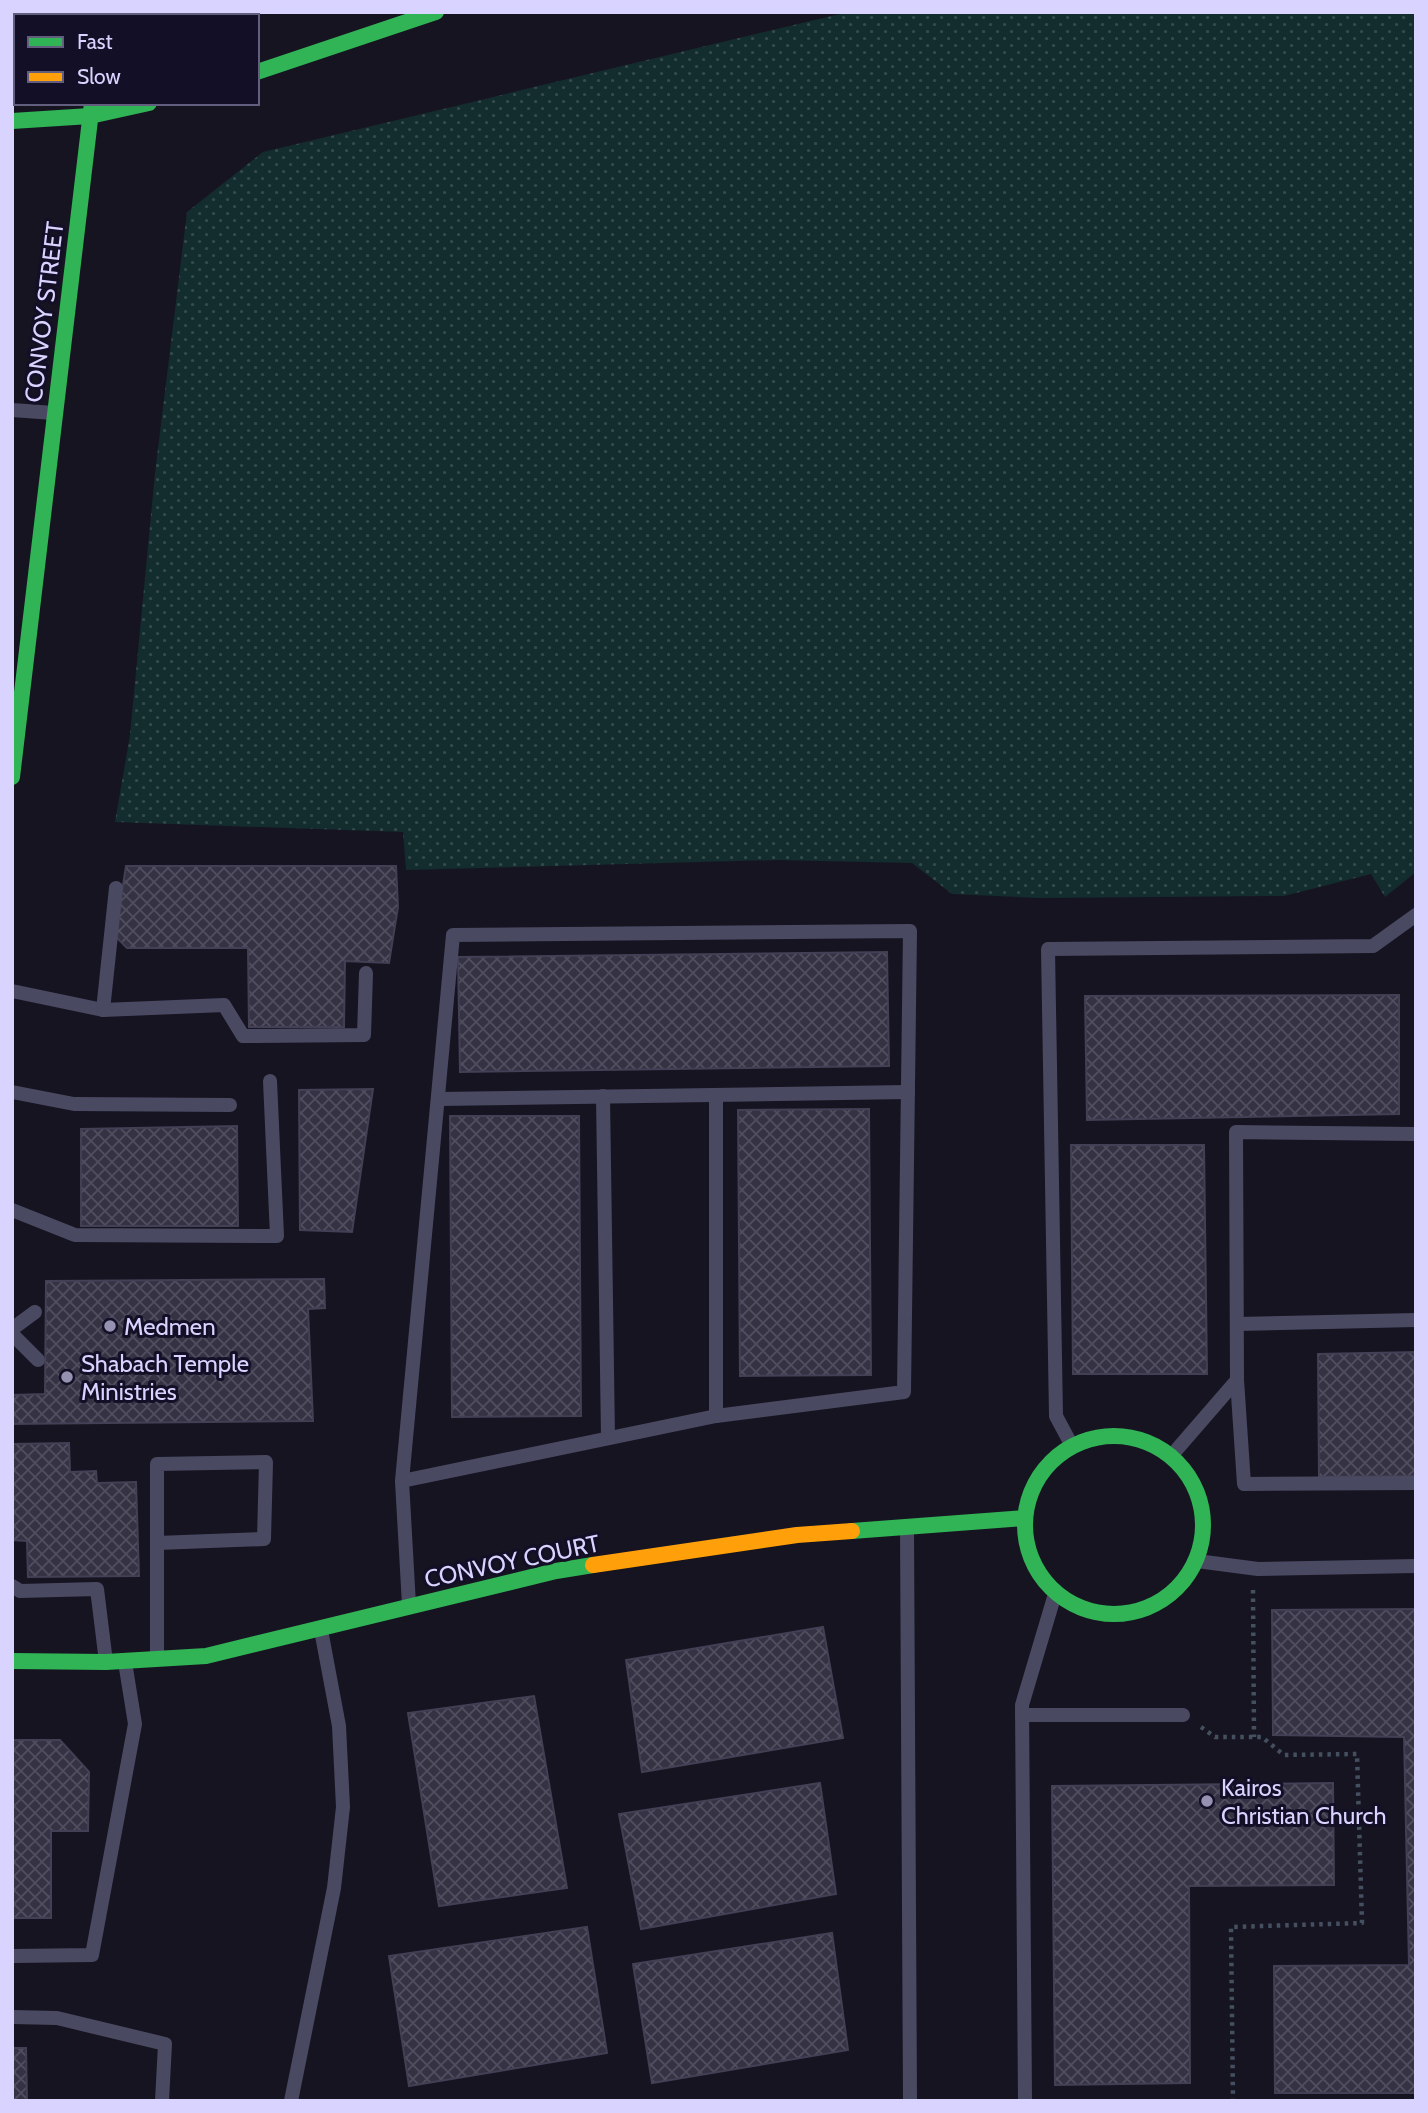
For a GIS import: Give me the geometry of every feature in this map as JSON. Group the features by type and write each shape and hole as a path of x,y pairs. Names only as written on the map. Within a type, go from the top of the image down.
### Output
{"main road":[{"path":"259,71 436,12"},
{"path":"12,121 132,105"},
{"name":"CONVOY STREET","path":"13,772 91,110"},
{"path":"1123,1436 1149,1442 1172,1455 1191,1477 1202,1504 1204,1533 1197,1560 1180,1587 1155,1605 1125,1614 1094,1612 1055,1594 1034,1564 1026,1542 1025,1518 1032,1489 1048,1464 1072,1446 1097,1437 1123,1436"},
{"name":"CONVOY COURT","path":"12,1661 106,1662 206,1656 556,1571 797,1535 1025,1518"}],"lane":[{"path":"12,410 55,413"},
{"path":"103,1010 116,887"},
{"path":"1072,1446 1056,1416 1048,949 1373,946 1416,915"},
{"path":"402,1481 716,1416 904,1392 910,931 453,935 402,1481 409,1607"},
{"path":"12,991 103,1010 224,1005 243,1036 364,1035 366,973"},
{"path":"12,1210 75,1235 277,1236 270,1082"},
{"path":"438,1099 908,1092"},
{"path":"12,1093 74,1104 230,1105"},
{"path":"716,1095 716,1416"},
{"path":"603,1096 608,1438"},
{"path":"1416,1134 1236,1132 1237,1380 1244,1484 1416,1483"},
{"path":"35,1312 12,1332 38,1360"},
{"path":"1237,1324 1416,1320"},
{"path":"1172,1455 1237,1380"},
{"path":"157,1543 264,1539 266,1462 157,1464 157,1543 157,1659"},
{"path":"907,1527 910,2101"},
{"path":"1197,1560 1253,1567 1416,1566"},
{"path":"12,1586 20,1591 97,1589 106,1662"},
{"path":"1025,2101 1022,1705 1055,1594"},
{"path":"291,2101 334,1888 342,1807 339,1726 321,1629"},
{"path":"12,1956 92,1955 135,1724 125,1661"},
{"path":"1022,1715 1183,1715"},
{"path":"12,2017 57,2018 165,2044 162,2101"}],"path":[{"path":"1253,1567 1254,1737"},
{"path":"1183,1715 1215,1737 1262,1737 1284,1755 1357,1754 1363,1923 1231,1927 1233,2101"}],"green space":[{"path":"848,12 1416,12 1416,872 1385,897 1371,874 1284,896 1040,898 952,894 912,863 777,860 406,870 403,832 115,822 130,735 155,473 187,212 263,152"}],"building":[{"path":"126,866 396,866 398,907 389,963 345,961 344,1027 249,1027 248,948 127,948 115,936"},
{"path":"887,952 889,1066 460,1072 458,957"},
{"path":"1399,995 1399,1114 1087,1120 1085,996"},
{"path":"373,1089 352,1232 300,1230 299,1090"},
{"path":"869,1109 871,1375 740,1376 738,1110"},
{"path":"450,1116 579,1116 581,1416 452,1417"},
{"path":"237,1126 238,1226 81,1226 81,1129"},
{"path":"1071,1145 1204,1145 1207,1374 1073,1374"},
{"path":"324,1279 325,1308 308,1309 313,1421 12,1424 12,1395 45,1394 46,1281"},
{"path":"1416,1352 1416,1476 1319,1477 1318,1354"},
{"path":"69,1443 70,1472 96,1471 97,1483 136,1482 139,1576 28,1577 27,1541 12,1540 12,1444"},
{"path":"1416,1609 1416,2093 1275,2093 1274,1966 1409,1965 1404,1737 1273,1735 1272,1610"},
{"path":"823,1627 843,1738 642,1772 626,1660"},
{"path":"534,1696 567,1888 439,1906 408,1713"},
{"path":"12,1740 60,1740 89,1772 88,1831 51,1831 51,1918 12,1918"},
{"path":"820,1783 836,1894 641,1929 619,1814"},
{"path":"1333,1783 1334,1885 1189,1886 1190,2083 1055,2085 1052,1786"},
{"path":"587,1927 607,2053 409,2086 389,1956"},
{"path":"832,1933 848,2050 652,2083 633,1964"},
{"path":"12,2048 26,2048 27,2101 12,2101"}],"traffic: fast":[{"path":"259,71 436,12"},
{"path":"12,777 92,105"},
{"path":"12,121 90,116 140,105"},
{"path":"1114,1436 1148,1443 1177,1462 1196,1491 1203,1525 1196,1559 1177,1588 1148,1607 1114,1614 1080,1607 1051,1588 1032,1559 1025,1525 1032,1491 1051,1462 1080,1443 1114,1436"},
{"path":"852,1531 1025,1518"},
{"path":"12,1661 106,1662 206,1656 556,1571 593,1565"}],"traffic: slow":[{"path":"593,1565 797,1535 852,1531"}],"place":[{"name":"Medmen","path":"110,1326"},
{"name":"Shabach Temple Ministries","path":"67,1377"},
{"name":"Kairos Christian Church","path":"1207,1801"}]}
